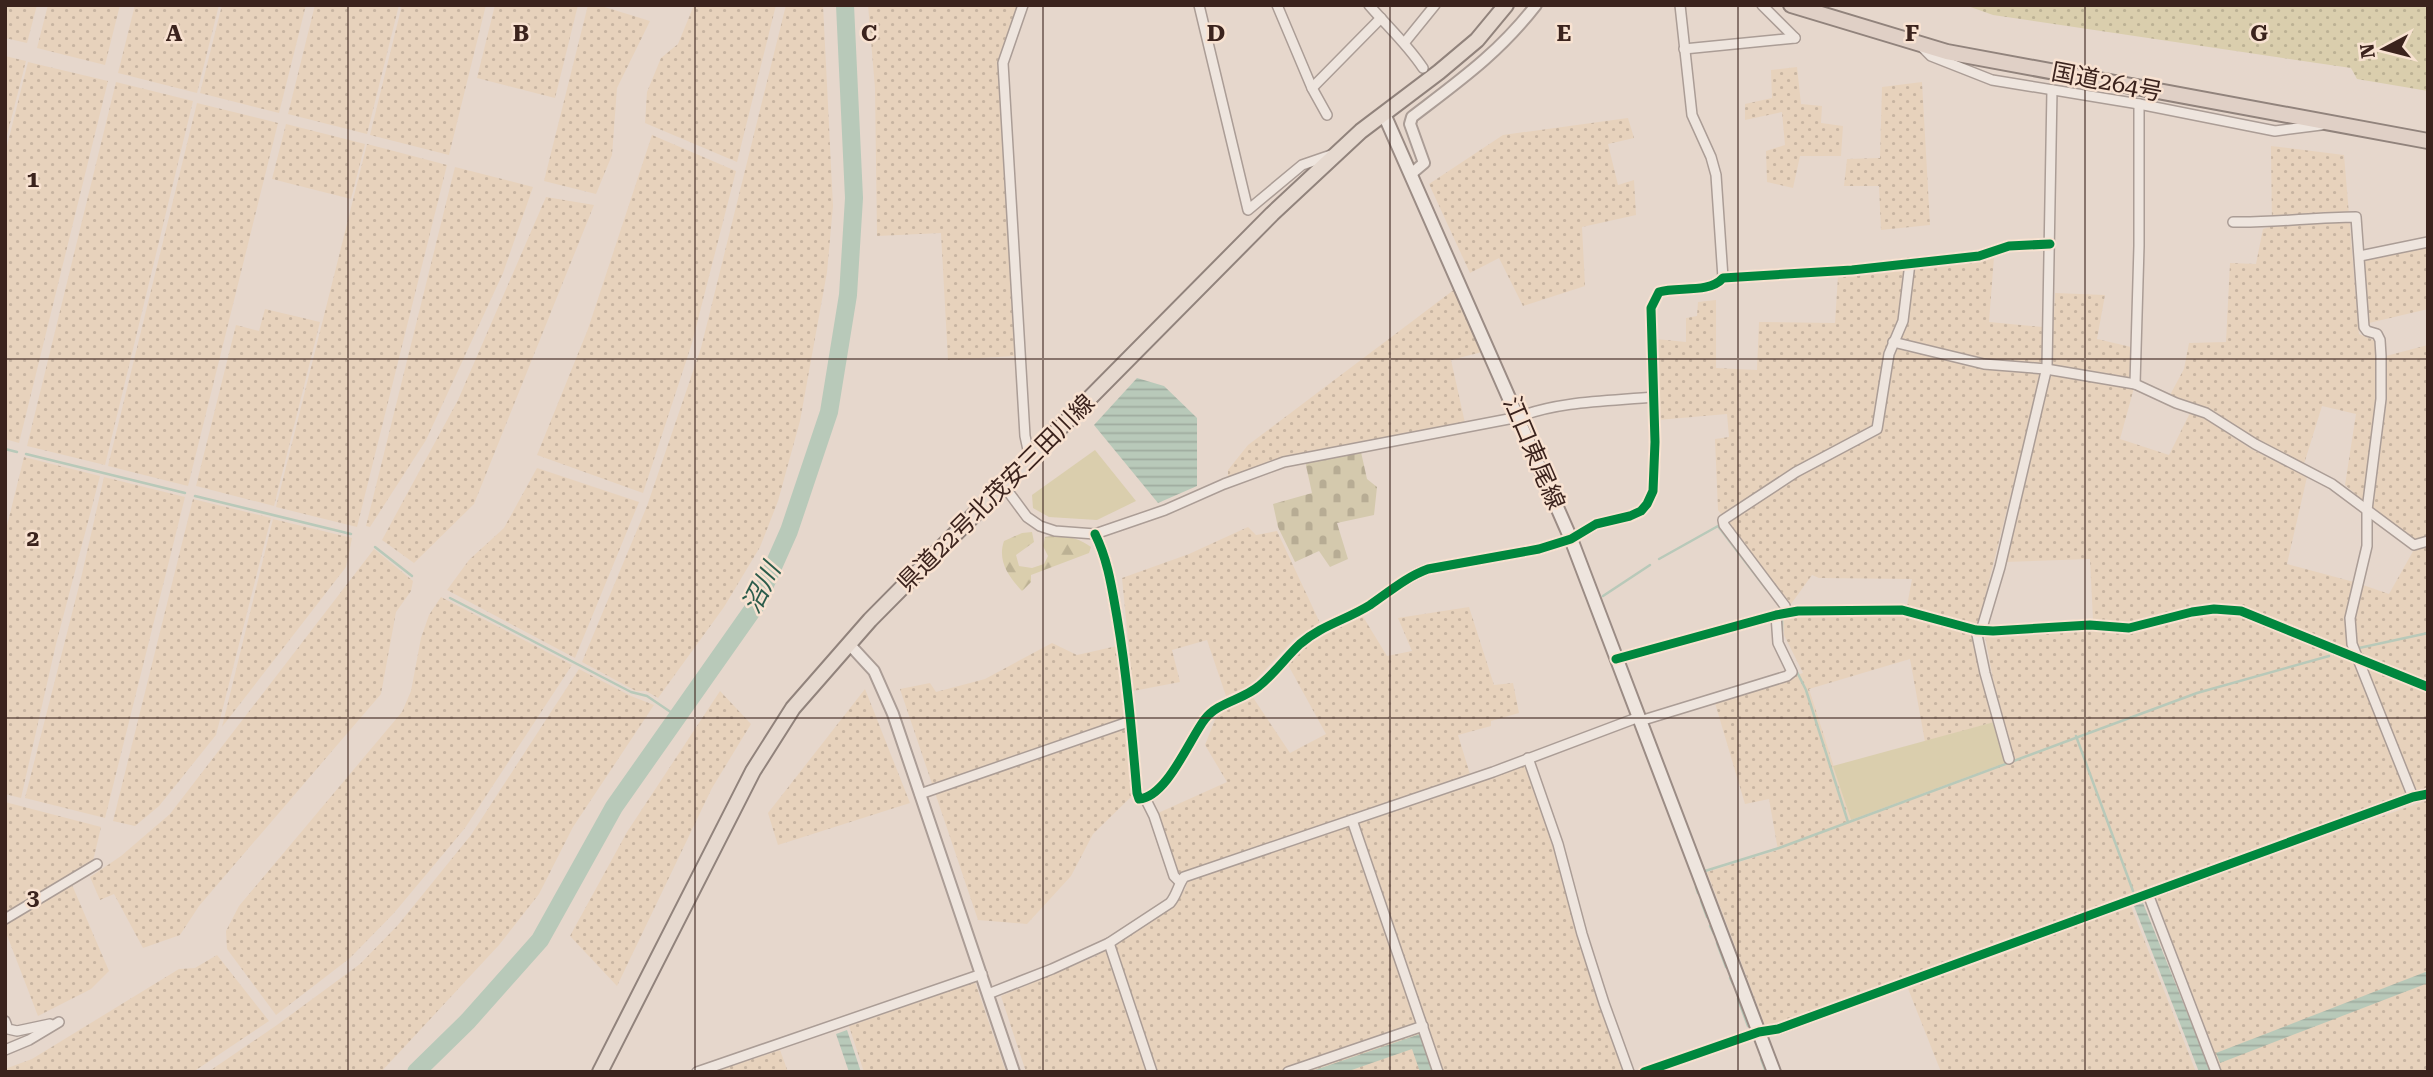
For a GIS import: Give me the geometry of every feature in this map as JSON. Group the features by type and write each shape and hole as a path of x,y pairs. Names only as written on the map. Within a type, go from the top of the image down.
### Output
{"highway":[{"name":"国道264号","path":"1791,5 1920,45 2428,141"}],"main road":[{"name":"県道22号北茂安三田川線","path":"600,1072 753,771 793,708 870,620 1272,214 1339,152 1476,40 1506,5"},
{"name":"江口東尾線","path":"1384,114 1571,539 1774,1072"}],"street":[{"path":"1023,5 1003,63 1025,436 1030,459"},
{"path":"1199,5 1248,210 1302,165 1339,152"},
{"path":"1277,5 1312,88 1327,115"},
{"path":"1369,5 1398,38 1405,42 1423,68"},
{"path":"1405,42 1435,5"},
{"path":"1411,174 1424,163 1410,121 1439,91 1484,62 1516,32 1536,5"},
{"path":"1096,534 1102,547 1112,590 1131,721 1137,793 1139,799 1145,799 1165,782 1207,716 1261,685 1301,643 1327,624 1367,607 1412,575 1428,569 1539,549 1571,539 1596,524 1641,511 1653,491 1655,442 1651,308 1654,297 1665,290 1709,286 1719,283 1723,278 1716,175 1692,115 1680,5"},
{"path":"1684,49 1795,38 1762,5"},
{"path":"1312,88 1381,18"},
{"path":"1920,45 1931,55 1993,80 2139,104 2275,131 2328,123"},
{"path":"2009,758 1985,673 1979,630 2000,567 2046,369 2053,90"},
{"path":"2135,384 2139,104"},
{"path":"2232,222 2261,223 2315,217 2356,217 2364,327 2377,334 2380,340 2381,399 2367,510 2367,546 2350,618 2352,644 2413,797"},
{"path":"2360,256 2428,242"},
{"path":"1723,278 1852,270 1979,256 2009,246 2050,244"},
{"path":"1787,612 1723,520 1796,472 1877,429 1893,342 1903,321 1910,263"},
{"path":"1893,342 1984,364 2046,369 2135,384 2206,413 2255,444 2332,484 2414,544 2428,541"},
{"path":"1004,486 1027,517 1040,526 1055,531 1096,534 1165,510 1284,462 1519,417 1531,412 1654,397"},
{"path":"1616,659 1787,612 1902,610 1979,630 2090,625 2129,628 2214,609 2241,611 2428,687"},
{"path":"988,994 1109,943 1170,903 1184,877 1639,719 1787,676 1792,672 1778,643 1776,615"},
{"path":"850,645 874,671 893,714 1014,1072"},
{"path":"920,794 1131,721"},
{"path":"1528,758 1558,844 1585,946 1629,1072"},
{"path":"1644,1072 1672,1067 1759,1032 1778,1029 2413,797 2428,794"},
{"path":"1145,799 1154,816 1174,876 1180,882"},
{"path":"1352,820 1438,1072"},
{"path":"5,919 97,864"},
{"path":"2148,894 2216,1072"},
{"path":"1109,943 1152,1072"},
{"path":"697,1072 982,974"},
{"path":"5,1021 8,1029 17,1031 59,1022 29,1040 5,1050"},
{"path":"1288,1072 1423,1026"}],"shaded area":[{"path":"5,5 37,5 27,43 5,38"},
{"path":"48,5 120,5 105,65 37,48"},
{"path":"135,5 219,5 197,93 118,73"},
{"path":"222,5 306,5 279,113 200,93"},
{"path":"315,5 399,5 367,134 288,114"},
{"path":"402,5 486,5 449,155 370,135"},
{"path":"495,5 578,5 555,98 477,78"},
{"path":"588,5 598,5 650,21 617,88 612,155 596,194 544,181"},
{"path":"694,5 776,5 737,162 645,123 647,92 661,58 678,44"},
{"path":"786,5 823,5 833,206 827,272 800,421 778,501 760,547 724,607 658,698 646,691 636,691 582,662 647,506 701,348"},
{"path":"868,5 1018,5 998,63 1015,356 948,360 941,233 877,236 875,88"},
{"path":"5,56 26,61 5,143"},
{"path":"28,62 108,81 19,443 5,439 5,154"},
{"path":"1797,67 1801,104 1822,106 1821,123 1843,126 1841,156 1800,156 1793,188 1767,182 1766,151 1785,145 1782,112 1745,120 1745,104 1772,98 1771,70"},
{"path":"116,82 193,101 105,465 27,446"},
{"path":"1922,82 1930,225 1881,230 1879,186 1844,186 1847,159 1880,158 1882,87"},
{"path":"197,103 278,123 188,486 108,466"},
{"path":"1628,118 1634,138 1608,144 1618,185 1634,180 1636,215 1582,227 1585,286 1523,306 1499,258 1470,273 1429,184 1503,135"},
{"path":"286,124 365,144 351,199 272,179"},
{"path":"652,135 736,171 692,343 643,493 537,455 588,329"},
{"path":"367,144 447,165 357,527 276,507"},
{"path":"2271,146 2344,155 2359,334 2376,341 2377,399 2366,503 2345,485 2356,414 2322,406 2304,464 2208,410 2170,395 2184,369 2189,343 2226,342 2230,263 2256,264 2263,229 2272,226"},
{"path":"455,167 533,187 503,273 426,440 370,527 366,526"},
{"path":"546,197 594,205 474,504 414,563 382,540 458,400"},
{"path":"2428,246 2428,309 2369,323 2364,260"},
{"path":"1994,257 1989,322 2043,327 2041,374 1978,625 1907,606 1912,579 1819,578 1812,575 1791,604 1718,510 1715,439 1729,437 1727,414 1658,420 1656,339 1686,342 1686,318 1697,316 1698,302 1716,300 1716,368 1757,370 1759,322 1835,323 1838,276"},
{"path":"1455,289 1482,352 1451,360 1465,423 1278,460 1228,479 1228,470 1248,445"},
{"path":"2055,293 2105,295 2097,339 2131,347 2129,386 2134,388 2120,439 2169,455 2190,413 2203,417 2251,449 2307,477 2287,564 2354,582 2347,616 2348,645 2343,648 2237,605 2196,606 2132,624 2093,620 2090,559 2005,562 2051,375"},
{"path":"265,309 320,322 274,506 196,486 236,325 259,331"},
{"path":"2428,345 2428,683 2359,655 2354,621 2363,585 2389,594 2416,546 2373,507 2387,399 2386,356"},
{"path":"1137,378 1164,386 1197,418 1197,486 1158,503 1094,425"},
{"path":"24,457 100,476 56,644 21,798 5,794 5,534"},
{"path":"537,468 639,502 575,658 447,590 469,560 504,528"},
{"path":"104,477 185,497 105,818 25,798"},
{"path":"193,499 271,518 216,735 159,806 135,826 113,821"},
{"path":"273,519 352,538 346,567 222,727"},
{"path":"1248,527 1256,535 1277,531 1320,623 1294,639 1251,685 1226,696 1207,640 1172,650 1180,682 1133,691 1122,578 1189,554"},
{"path":"374,549 413,581 411,591 396,612 381,694 199,906 180,935 143,948 114,894 100,900 90,877 121,856 170,814"},
{"path":"441,597 572,665 465,828 394,913 350,958 276,1015 227,949 226,931 239,906 402,712 411,691 421,638 429,615"},
{"path":"1469,607 1494,685 1513,683 1519,713 1491,721 1491,726 1458,735 1473,784 1525,766 1553,845 1599,1003 1624,1072 1026,1072 1001,996 1096,956 1174,907 1186,887 1183,873 1176,873 1158,813 1227,782 1205,745 1218,712 1252,696 1290,753 1326,734 1287,663 1326,629 1362,615 1387,656 1412,651 1398,618"},
{"path":"1906,614 1972,633 1994,722 1925,742 1910,659 1809,689 1851,820 2005,763 2014,757 1994,684 1985,636 2088,630 2130,631 2190,617 2235,614 2428,692 2428,789 2127,896 2196,1072 1941,1072 1907,986 1769,1036 1707,872 1778,850 1769,799 1745,804 1715,703 1803,673 1784,635 1783,616"},
{"path":"1052,643 1077,655 1117,646 1133,795 1093,834 1071,876 1027,924 978,920 900,689 930,683 936,692 985,679"},
{"path":"579,669 654,705 573,827 539,894 499,945 381,1072 208,1072 360,964 398,925 471,835"},
{"path":"865,689 910,803 778,845 768,813"},
{"path":"720,691 751,724 712,788 617,986 570,936 627,832"},
{"path":"2428,800 2428,1072 2222,1072 2155,896"},
{"path":"5,802 101,827 93,861 5,913"},
{"path":"72,885 109,971 91,989 38,1016 5,925"},
{"path":"2143,903 2211,1072 2199,1072 2134,906"},
{"path":"217,955 269,1021 193,1072 5,1072 5,1069 32,1059 179,969 195,968"},
{"path":"2428,971 2428,983 2220,1063 2216,1053"},
{"path":"975,982 1006,1072 864,1072 849,1026"},
{"path":"847,1030 861,1072 849,1072 836,1034"},
{"path":"1420,1034 1433,1072 1420,1072 1412,1049 1346,1072 1309,1072"},
{"path":"780,1050 788,1072 713,1072"}],"green space":[{"path":"1965,5 2428,5 2428,91 2357,79 2351,68 1993,15"},
{"path":"1095,450 1136,501 1097,520 1049,517 1033,508 1032,495"},
{"path":"1361,452 1367,479 1377,487 1374,515 1337,523 1348,559 1330,567 1319,551 1295,562 1278,527 1273,504 1312,493 1305,461"},
{"path":"1032,532 1034,542 1016,555 1019,566 1032,568 1044,564 1048,556 1043,546 1045,537 1070,537 1091,547 1089,553 1031,575 1031,582 1022,591 1003,562 1002,548 1004,541 1022,533"},
{"path":"1994,722 2005,763 1851,820 1833,766"}],"waterway":[{"name":"沼川","path":"416,1072 468,1021 540,940 614,807 756,605 789,531 829,412 848,295 854,198 845,5"},
{"path":"5,449 17,452"},
{"path":"26,454 185,493"},
{"path":"195,496 351,534"},
{"path":"1659,559 1718,526 1767,590"},
{"path":"375,547 412,576"},
{"path":"1603,596 1650,565"},
{"path":"450,598 631,692 647,696 678,717"},
{"path":"1782,618 1782,631"},
{"path":"2359,648 2428,633"},
{"path":"1705,871 1779,848 2197,693 2329,656"},
{"path":"1790,658 1806,690 1848,822"},
{"path":"2076,736 2133,891"},
{"path":"1696,887 1698,893"},
{"path":"1701,901 1707,917"},
{"path":"1710,926 1714,934"},
{"path":"1717,943 1726,967"},
{"path":"1730,978 1733,984"},
{"path":"1738,999 1748,1026"},
{"path":"1761,1059 1766,1072"}],"cycle path":[{"path":"1095,534 1106,564 1117,617 1139,799 1149,796 1168,778 1210,713 1259,686 1308,637 1370,605 1412,576 1428,569 1539,549 1571,539 1596,524 1641,511 1653,491 1655,442 1651,308 1659,292 1701,288 1723,278 1852,270 1979,256 2009,246 2050,244"},
{"path":"1616,659 1798,611 1902,610 1976,630 1993,631 2090,625 2129,628 2214,609 2241,611 2428,687"},
{"path":"1644,1072 1759,1032 1778,1029 2413,797 2428,794"}]}
